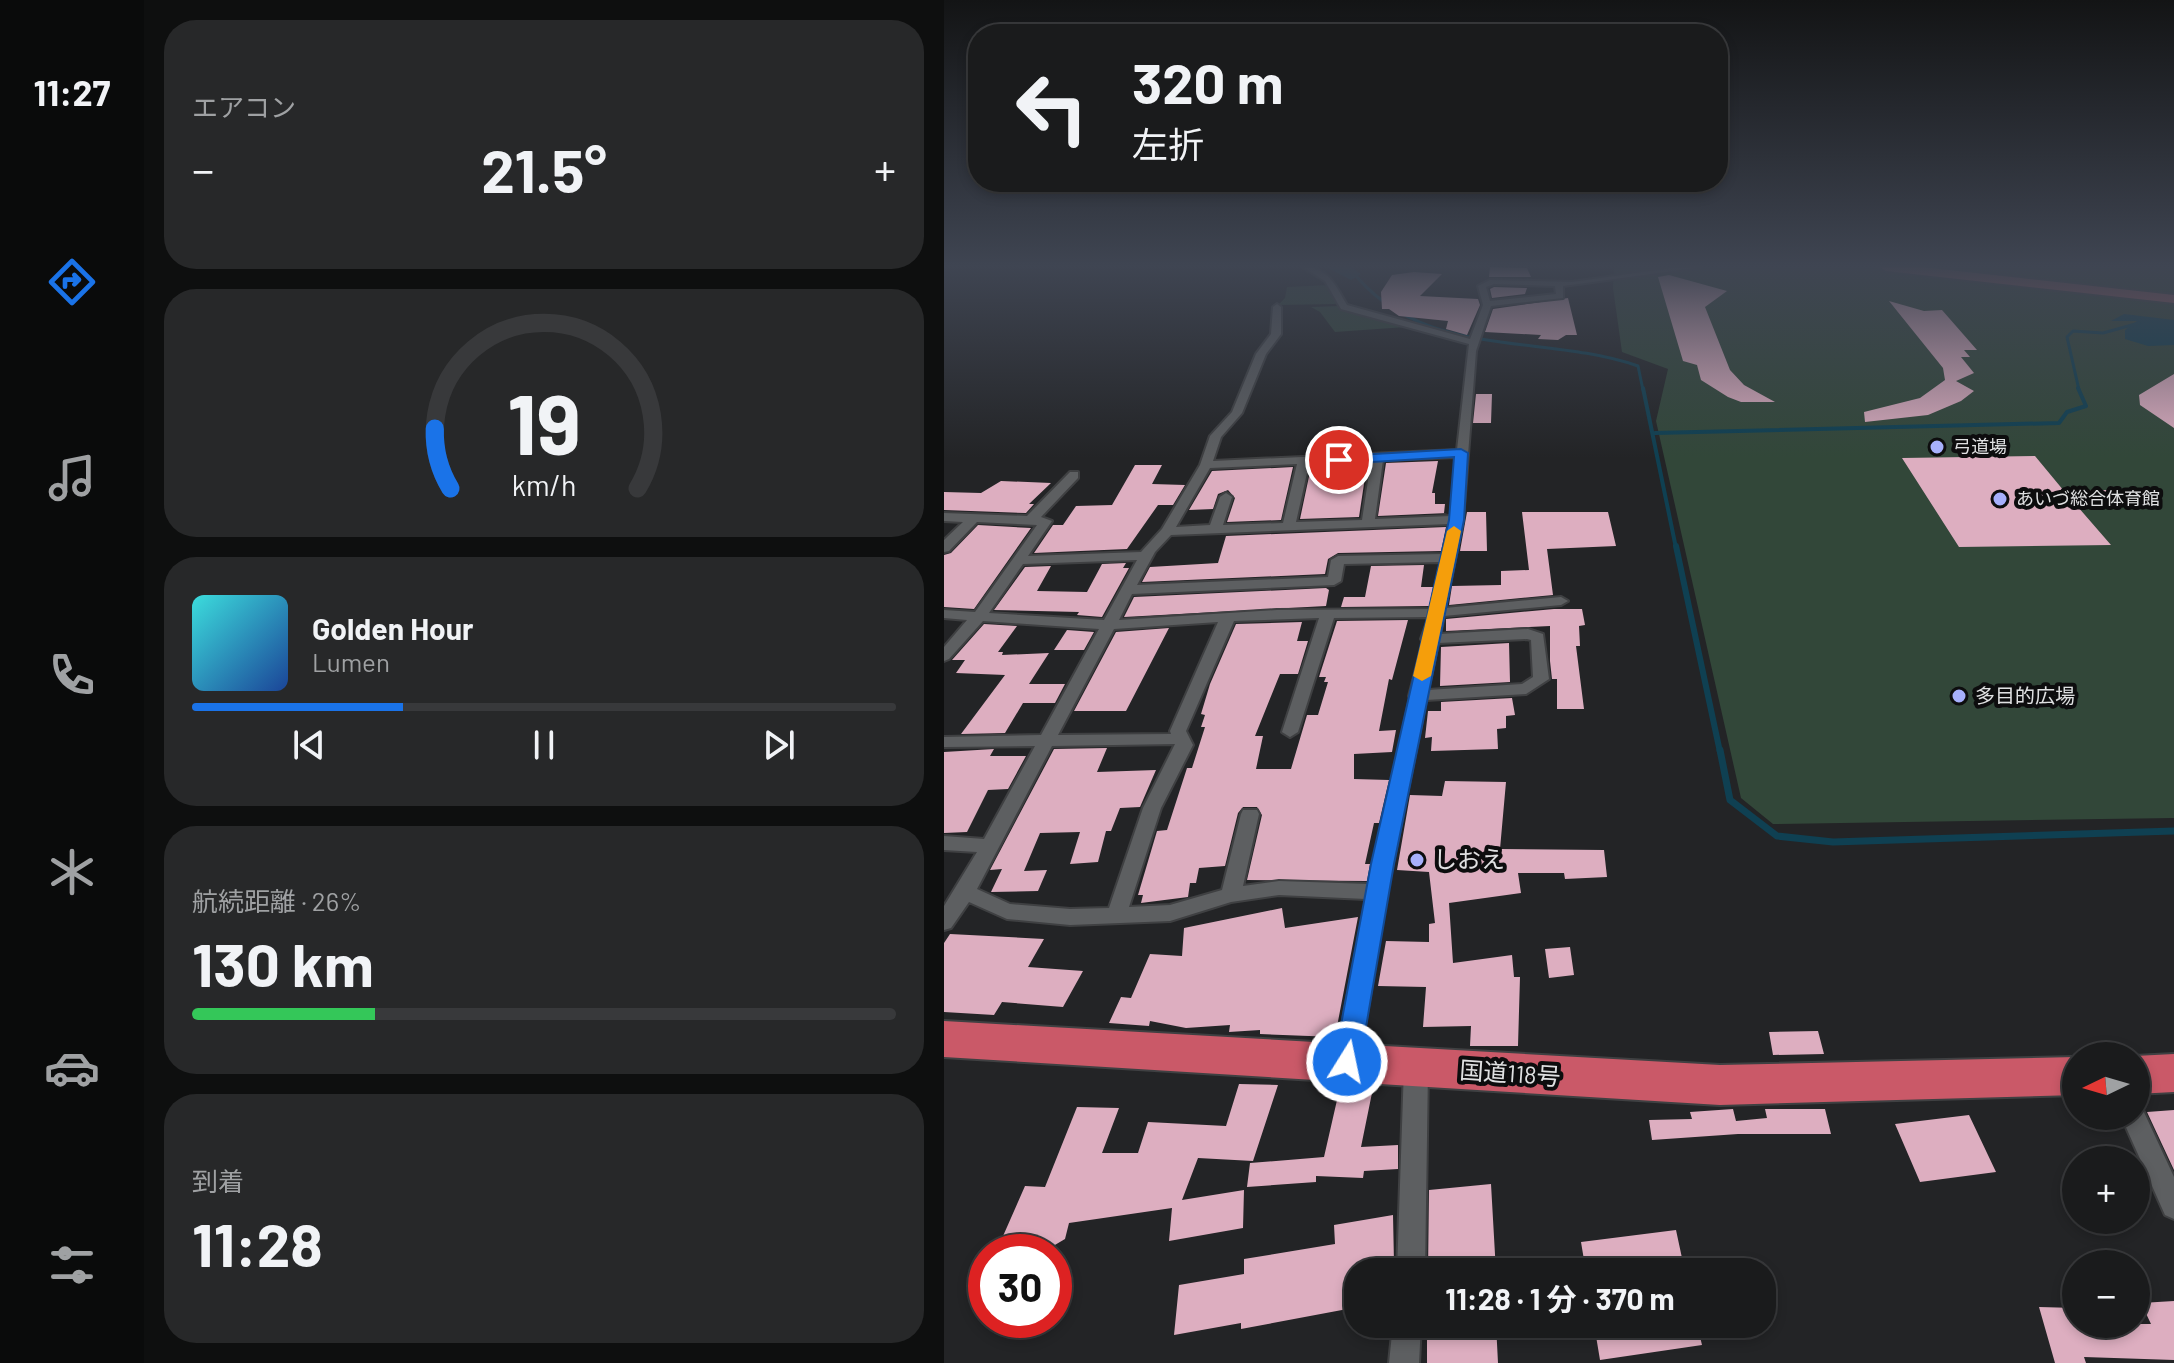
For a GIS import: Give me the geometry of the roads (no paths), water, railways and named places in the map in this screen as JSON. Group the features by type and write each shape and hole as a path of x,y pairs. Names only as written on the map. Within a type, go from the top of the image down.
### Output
{"highway":[{"name":"国道118号","path":"944,1039 1720,1085 2062,1076"},
{"path":"2150,1074 2174,1073"}],"street":[{"path":"944,922 965,892 1145,556 1167,531 1206,465 1216,436 1237,413 1261,354 1276,331"},
{"path":"1429,331 1474,343"},
{"path":"1347,1062 1377,892 1434,613 1457,520 1461,453 1478,331"},
{"path":"1206,465 1461,453"},
{"path":"1368,523 1378,455"},
{"path":"1289,526 1304,461"},
{"path":"1031,520 1074,475"},
{"path":"1215,529 1226,497"},
{"path":"944,517 1046,521 979,616 944,656"},
{"path":"944,548 974,518"},
{"path":"1167,531 1457,520"},
{"path":"1018,560 1145,556"},
{"path":"1127,590 1334,581 1338,560 1447,558"},
{"path":"944,614 1108,625 1228,617 1434,613 1561,601"},
{"path":"1290,732 1328,614"},
{"path":"1116,916 1152,808 1184,745 1178,731 1228,617"},
{"path":"1417,696 1526,689 1541,679 1538,637 1528,634 1429,639"},
{"path":"944,742 1181,739"},
{"path":"1231,895 1250,814"},
{"path":"944,843 987,846"},
{"path":"965,892 1007,911 1070,917 1170,913 1231,895 1279,888 1377,892"},
{"path":"1411,1258 1416,1068"},
{"path":"2139,1130 2174,1206"},
{"path":"1404,1363 1406,1338"}],"water":[{"path":"2125,331 2174,331 2174,345 2148,346 2125,339"}],"waterway":[{"path":"1444,331 1600,356 1638,366 1643,390"},
{"path":"2079,390 2067,337 2073,331 2112,331"},
{"path":"1643,388 1676,548"},
{"path":"1655,433 2059,423 2067,412 2086,406 2078,388"},
{"path":"1676,546 1720,752"},
{"path":"1720,750 1730,800 1777,836 1833,842 2174,831"}],"place":[{"name":"弓道場","path":"1937,447"},
{"name":"あいづ総合体育館","path":"2000,499"},
{"name":"多目的広場","path":"1959,696"},
{"name":"しおえ","path":"1417,860"}]}
